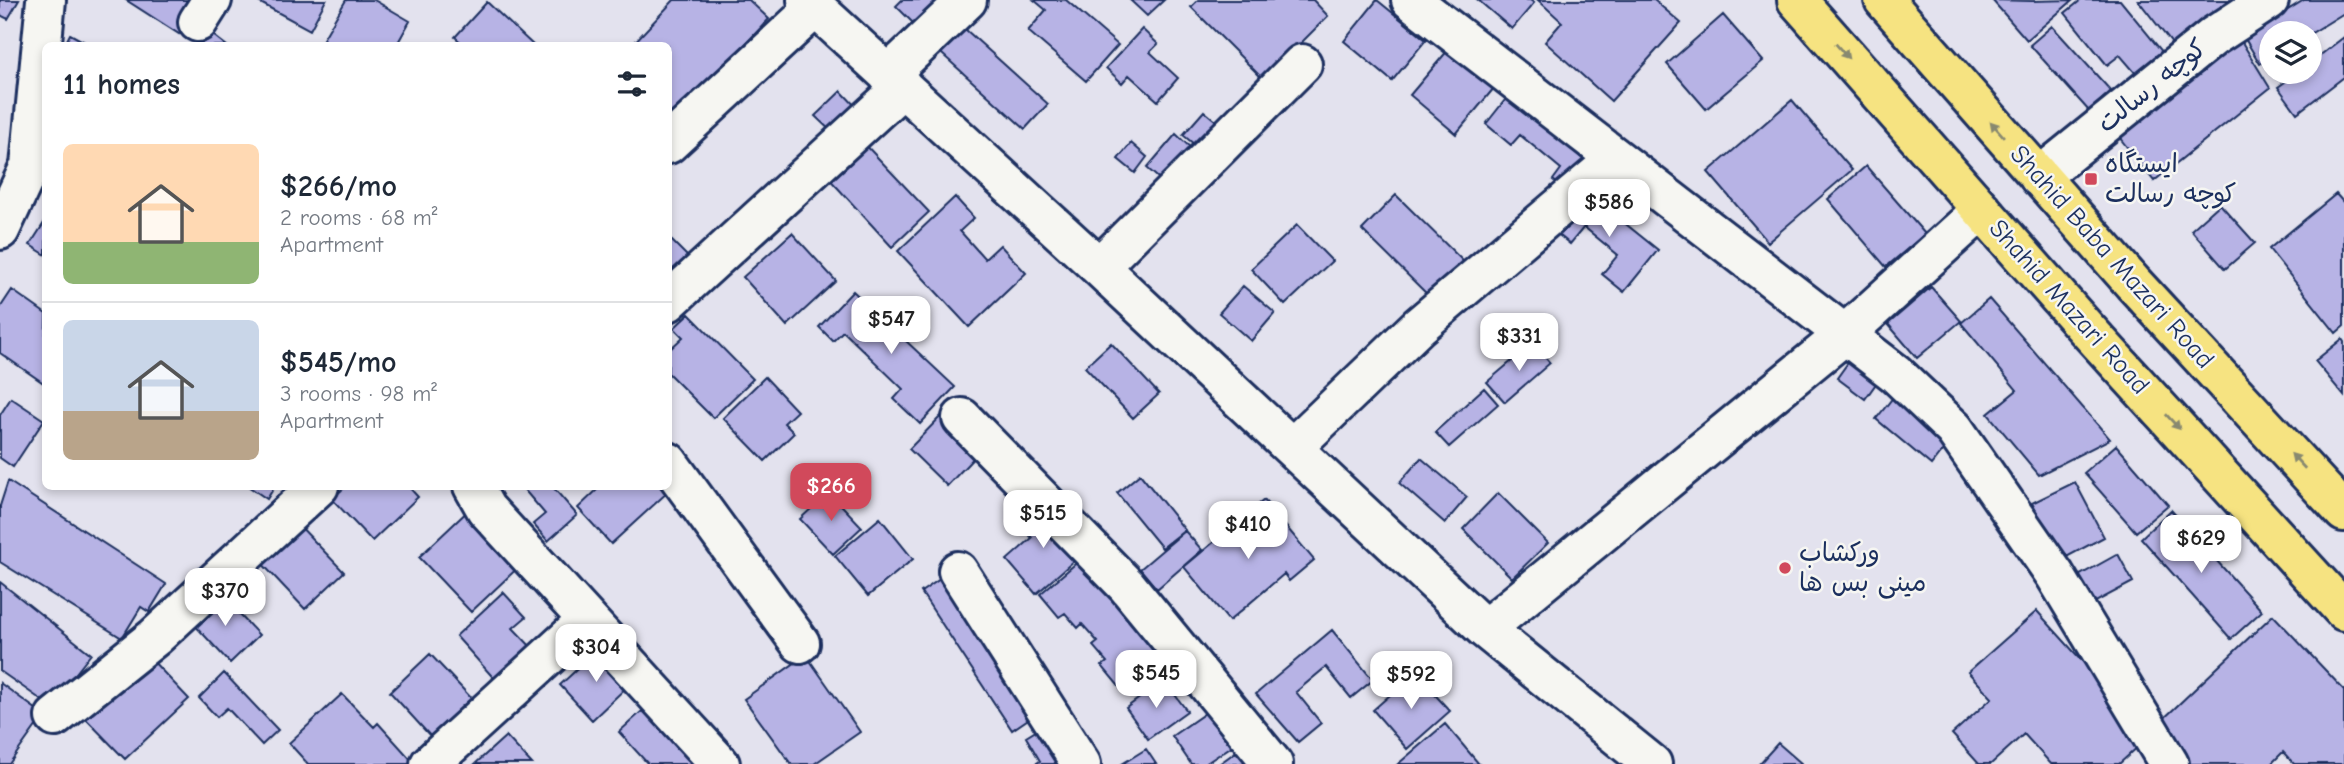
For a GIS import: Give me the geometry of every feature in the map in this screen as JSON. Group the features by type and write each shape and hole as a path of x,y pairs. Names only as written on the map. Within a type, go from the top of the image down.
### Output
{"main road":[{"name":"Shahid Mazari Road","path":"1797,0 1982,210 2344,611"},
{"name":"Shahid Baba Mazari Road","path":"1884,0 2039,177 2338,494"}],"street":[{"path":"0,230 30,166 46,0"},
{"path":"672,298 896,81 967,0"},
{"path":"1411,0 1843,336 1895,373 1954,429 2055,575 2169,764"},
{"name":"کوچه رسالت","path":"2039,177 2214,36 2269,0"},
{"path":"672,140 811,4 1099,267 1485,629 1652,764"},
{"path":"1099,267 1302,64"},
{"path":"1292,448 1419,326 1616,159"},
{"path":"1485,629 1843,336 1982,210"},
{"path":"962,418 1127,586 1273,764"},
{"path":"672,467 800,643"},
{"path":"55,717 155,637 315,490"},
{"path":"475,490 486,509 720,764"},
{"path":"958,571 1081,764"},
{"path":"430,764 588,620"}],"building":[{"path":"0,0 19,0 8,19 0,15"},
{"path":"126,0 201,0 179,34"},
{"path":"255,0 326,0 310,30"},
{"path":"346,0 374,0 410,21 398,42 321,42"},
{"path":"674,0 749,0 769,19 672,122 672,42 635,42"},
{"path":"902,0 951,0 922,32 896,6"},
{"path":"1034,0 1066,0 1118,45 1086,81 1028,31 1046,10"},
{"path":"1130,0 1164,0 1147,16"},
{"path":"1198,0 1313,0 1328,16 1264,80 1191,7"},
{"path":"1377,0 1426,40 1392,81 1344,41"},
{"path":"1478,0 1530,0 1534,3 1512,29"},
{"path":"1538,0 1654,0 1681,23 1611,101 1545,42 1562,22"},
{"path":"1992,0 2032,1 2073,0 2027,40"},
{"path":"2081,0 2120,0 2164,54 2138,76 2120,55 2107,65 2065,13"},
{"path":"2138,0 2229,0 2173,45"},
{"path":"2304,0 2344,0 2344,13 2322,27 2322,21 2270,21"},
{"path":"487,2 530,42 461,42 455,37"},
{"path":"1723,15 1763,61 1706,109 1667,64"},
{"path":"955,20 1048,104 1025,129 932,45"},
{"path":"2052,26 2111,91 2089,111 2030,45"},
{"path":"2259,28 2259,62 2244,37"},
{"path":"1142,29 1158,44 1150,52 1178,78 1158,101 1129,75 1122,83 1106,68"},
{"path":"209,32 222,42 202,42"},
{"path":"70,34 85,42 66,42"},
{"path":"2344,37 2344,77 2297,113 2278,87 2282,84 2322,84 2322,54"},
{"path":"2240,39 2259,70 2259,84 2268,84 2270,88 2154,181 2119,137"},
{"path":"1454,43 1499,82 1456,134 1410,95"},
{"path":"841,91 860,111 835,135 815,116"},
{"path":"1509,95 1593,168 1567,191 1553,180 1561,169 1520,135 1511,145 1486,124"},
{"path":"1792,100 1852,170 1768,242 1708,172"},
{"path":"1204,111 1221,125 1200,149 1183,135"},
{"path":"1176,134 1194,151 1165,184 1147,168"},
{"path":"861,140 929,212 892,247 825,174"},
{"path":"1131,143 1147,157 1135,173 1118,159"},
{"path":"1866,166 1925,234 1886,267 1828,199"},
{"path":"1586,192 1658,250 1624,292 1602,274 1618,255 1584,227 1570,244 1554,231"},
{"path":"2336,194 2344,203 2344,326 2336,333 2269,249"},
{"path":"1396,195 1469,267 1435,302 1362,230"},
{"path":"955,197 974,218 960,231 985,259 1000,245 1026,273 969,327 898,251"},
{"path":"2220,204 2255,243 2225,269 2191,230"},
{"path":"1297,225 1332,261 1285,305 1251,269"},
{"path":"42,226 42,252 30,245"},
{"path":"792,233 836,281 787,326 743,277"},
{"path":"672,241 691,260 672,278"},
{"path":"1243,286 1275,313 1251,341 1219,313"},
{"path":"1931,287 1961,321 1917,358 1888,324"},
{"path":"12,290 42,311 42,382 0,353 0,308"},
{"path":"853,291 955,387 920,424 894,399 903,389 843,331 833,341 819,327"},
{"path":"1989,299 2110,439 2039,475 1988,414 2017,390 1961,323"},
{"path":"689,314 753,379 713,418 672,377 672,347 683,337 674,328"},
{"path":"2342,339 2344,342 2344,396 2315,361"},
{"path":"1111,343 1159,394 1133,418 1085,367"},
{"path":"1533,343 1550,363 1505,402 1487,382"},
{"path":"1857,350 1885,371 1865,399 1837,378"},
{"path":"765,377 797,411 784,423 794,433 765,461 723,418"},
{"path":"1484,388 1498,404 1449,447 1435,432"},
{"path":"1895,395 1950,441 1931,465 1876,419"},
{"path":"11,398 42,419 42,423 13,467 0,458 0,415"},
{"path":"945,412 983,448 947,486 909,449"},
{"path":"2116,445 2168,505 2136,532 2084,473"},
{"path":"1421,458 1467,497 1445,523 1399,483"},
{"path":"1140,474 1185,530 1162,548 1117,493"},
{"path":"8,481 166,584 149,612 141,607 122,638 0,562 0,506"},
{"path":"2075,482 2104,537 2061,560 2032,503"},
{"path":"254,490 273,490 267,499"},
{"path":"342,490 412,490 418,497 372,541 332,499"},
{"path":"524,490 555,490 577,515 548,541 533,524 545,514"},
{"path":"597,490 669,491 611,544 578,508"},
{"path":"829,492 862,527 833,554 800,519"},
{"path":"1498,493 1548,543 1512,578 1463,529"},
{"path":"1264,500 1314,560 1289,581 1284,574 1229,621 1184,567"},
{"path":"1039,504 1083,553 1036,594 1007,560 1032,538 1018,522"},
{"path":"473,506 525,561 471,612 419,557"},
{"path":"2171,510 2262,611 2231,639 2141,538"},
{"path":"880,518 913,559 868,596 835,556"},
{"path":"293,519 344,572 305,609 255,556"},
{"path":"1185,531 1202,550 1157,589 1140,569"},
{"path":"1087,554 1174,656 1127,696 1102,666 1107,662 1093,646 1098,642 1082,624 1078,628 1065,613 1059,617 1040,594"},
{"path":"2118,554 2133,582 2090,605 2075,578"},
{"path":"946,575 1037,713 1012,730 921,592"},
{"path":"0,582 91,654 50,706 0,671"},
{"path":"503,592 526,617 513,628 535,651 499,684 456,636"},
{"path":"219,593 259,635 230,663 191,621"},
{"path":"2037,611 2150,736 2119,764 2051,764 2024,734 1991,764 1979,764 1952,734 1992,698 1968,672"},
{"path":"2273,615 2344,690 2344,764 2294,764 2283,752 2271,764 2184,764 2158,724"},
{"path":"1332,630 1373,680 1351,698 1326,667 1296,692 1321,723 1298,742 1256,694"},
{"path":"600,648 631,683 592,720 560,685"},
{"path":"430,654 473,700 432,738 390,692"},
{"path":"806,655 860,732 814,764 791,764 744,699"},
{"path":"149,657 189,699 125,759 85,718"},
{"path":"224,673 278,730 262,745 227,708 217,717 199,698"},
{"path":"1415,673 1450,711 1407,749 1373,710"},
{"path":"1164,680 1187,711 1148,739 1126,708"},
{"path":"0,683 44,715 9,764 0,764"},
{"path":"342,694 374,727 378,723 415,764 308,764 289,743"},
{"path":"651,703 707,764 648,764 619,732"},
{"path":"1214,707 1238,742 1205,764 1191,764 1172,736"},
{"path":"1445,724 1479,764 1398,764"},
{"path":"1044,726 1067,764 1035,764 1040,761 1026,737"},
{"path":"506,736 532,764 475,764"},
{"path":"1251,741 1268,764 1219,764"},
{"path":"1778,743 1802,764 1759,764"},
{"path":"1146,749 1156,764 1122,764"}],"place":[{"name":"ایستگاه کوچه رسالت","path":"2091,179"},
{"name":"ورکشاب مینی بس ها","path":"1785,568"}]}
